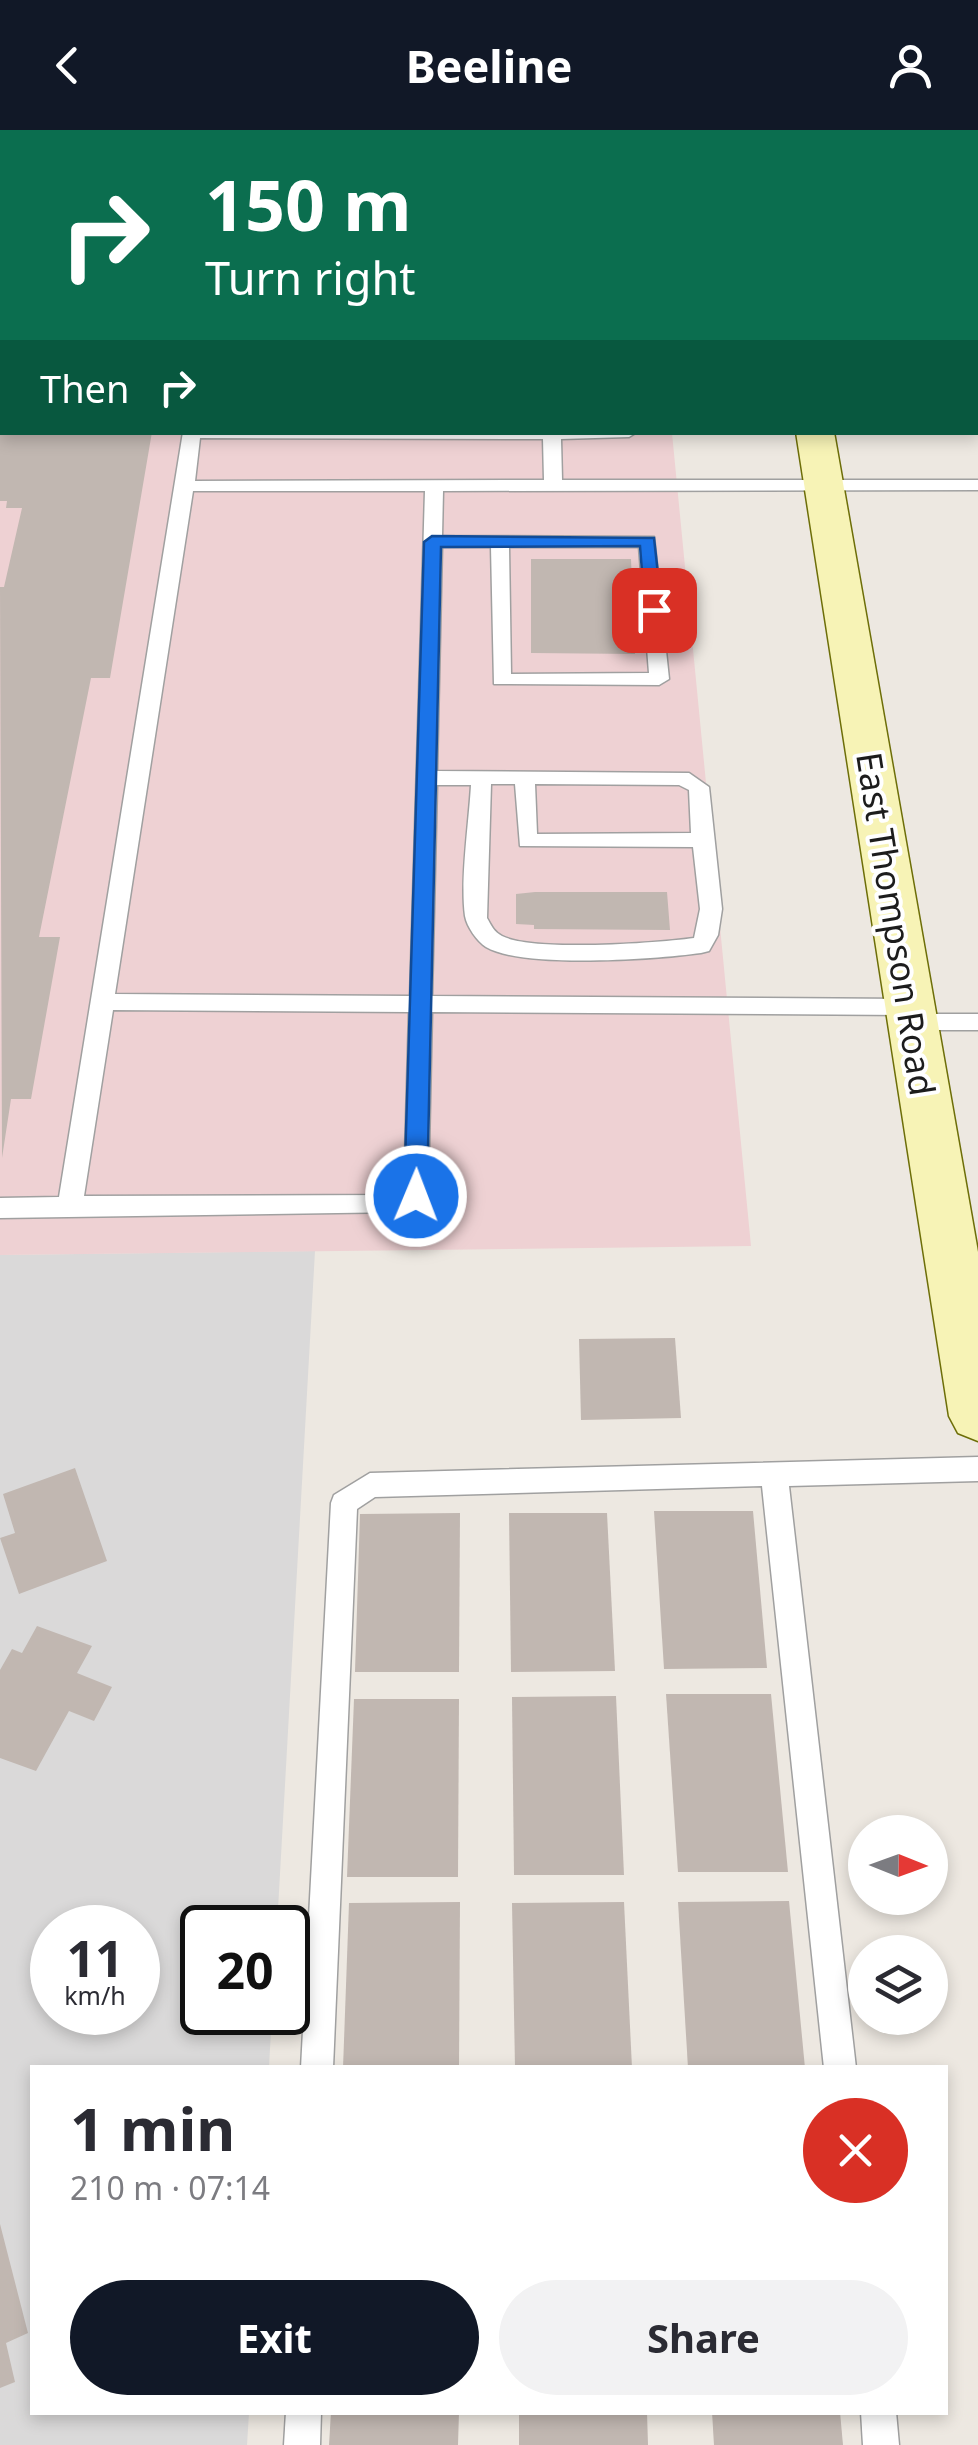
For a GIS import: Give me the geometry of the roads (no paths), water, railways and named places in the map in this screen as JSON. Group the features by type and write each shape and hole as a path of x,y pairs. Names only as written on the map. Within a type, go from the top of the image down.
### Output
{"main road":[{"name":"East Thompson Road","path":"815,435 978,1416"}],"lane":[{"path":"70,1206 192,435"},
{"path":"552,435 554,485"},
{"path":"184,486 978,485"},
{"path":"0,1208 395,1205 416,1196 434,486"},
{"path":"432,542 648,541 659,679 501,680 500,542"},
{"path":"425,778 481,778 682,778 699,788 710,917 709,934 701,946 542,948 500,944 484,936 476,918 481,778"},
{"path":"525,778 527,840 702,840"},
{"path":"102,1002 420,1002 910,1015 978,1022"},
{"path":"316,2065 344,1503 370,1485 978,1469"},
{"path":"774,1474 840,2065"},
{"path":"302,2445 304,2415"},
{"path":"878,2415 881,2445"}]}
